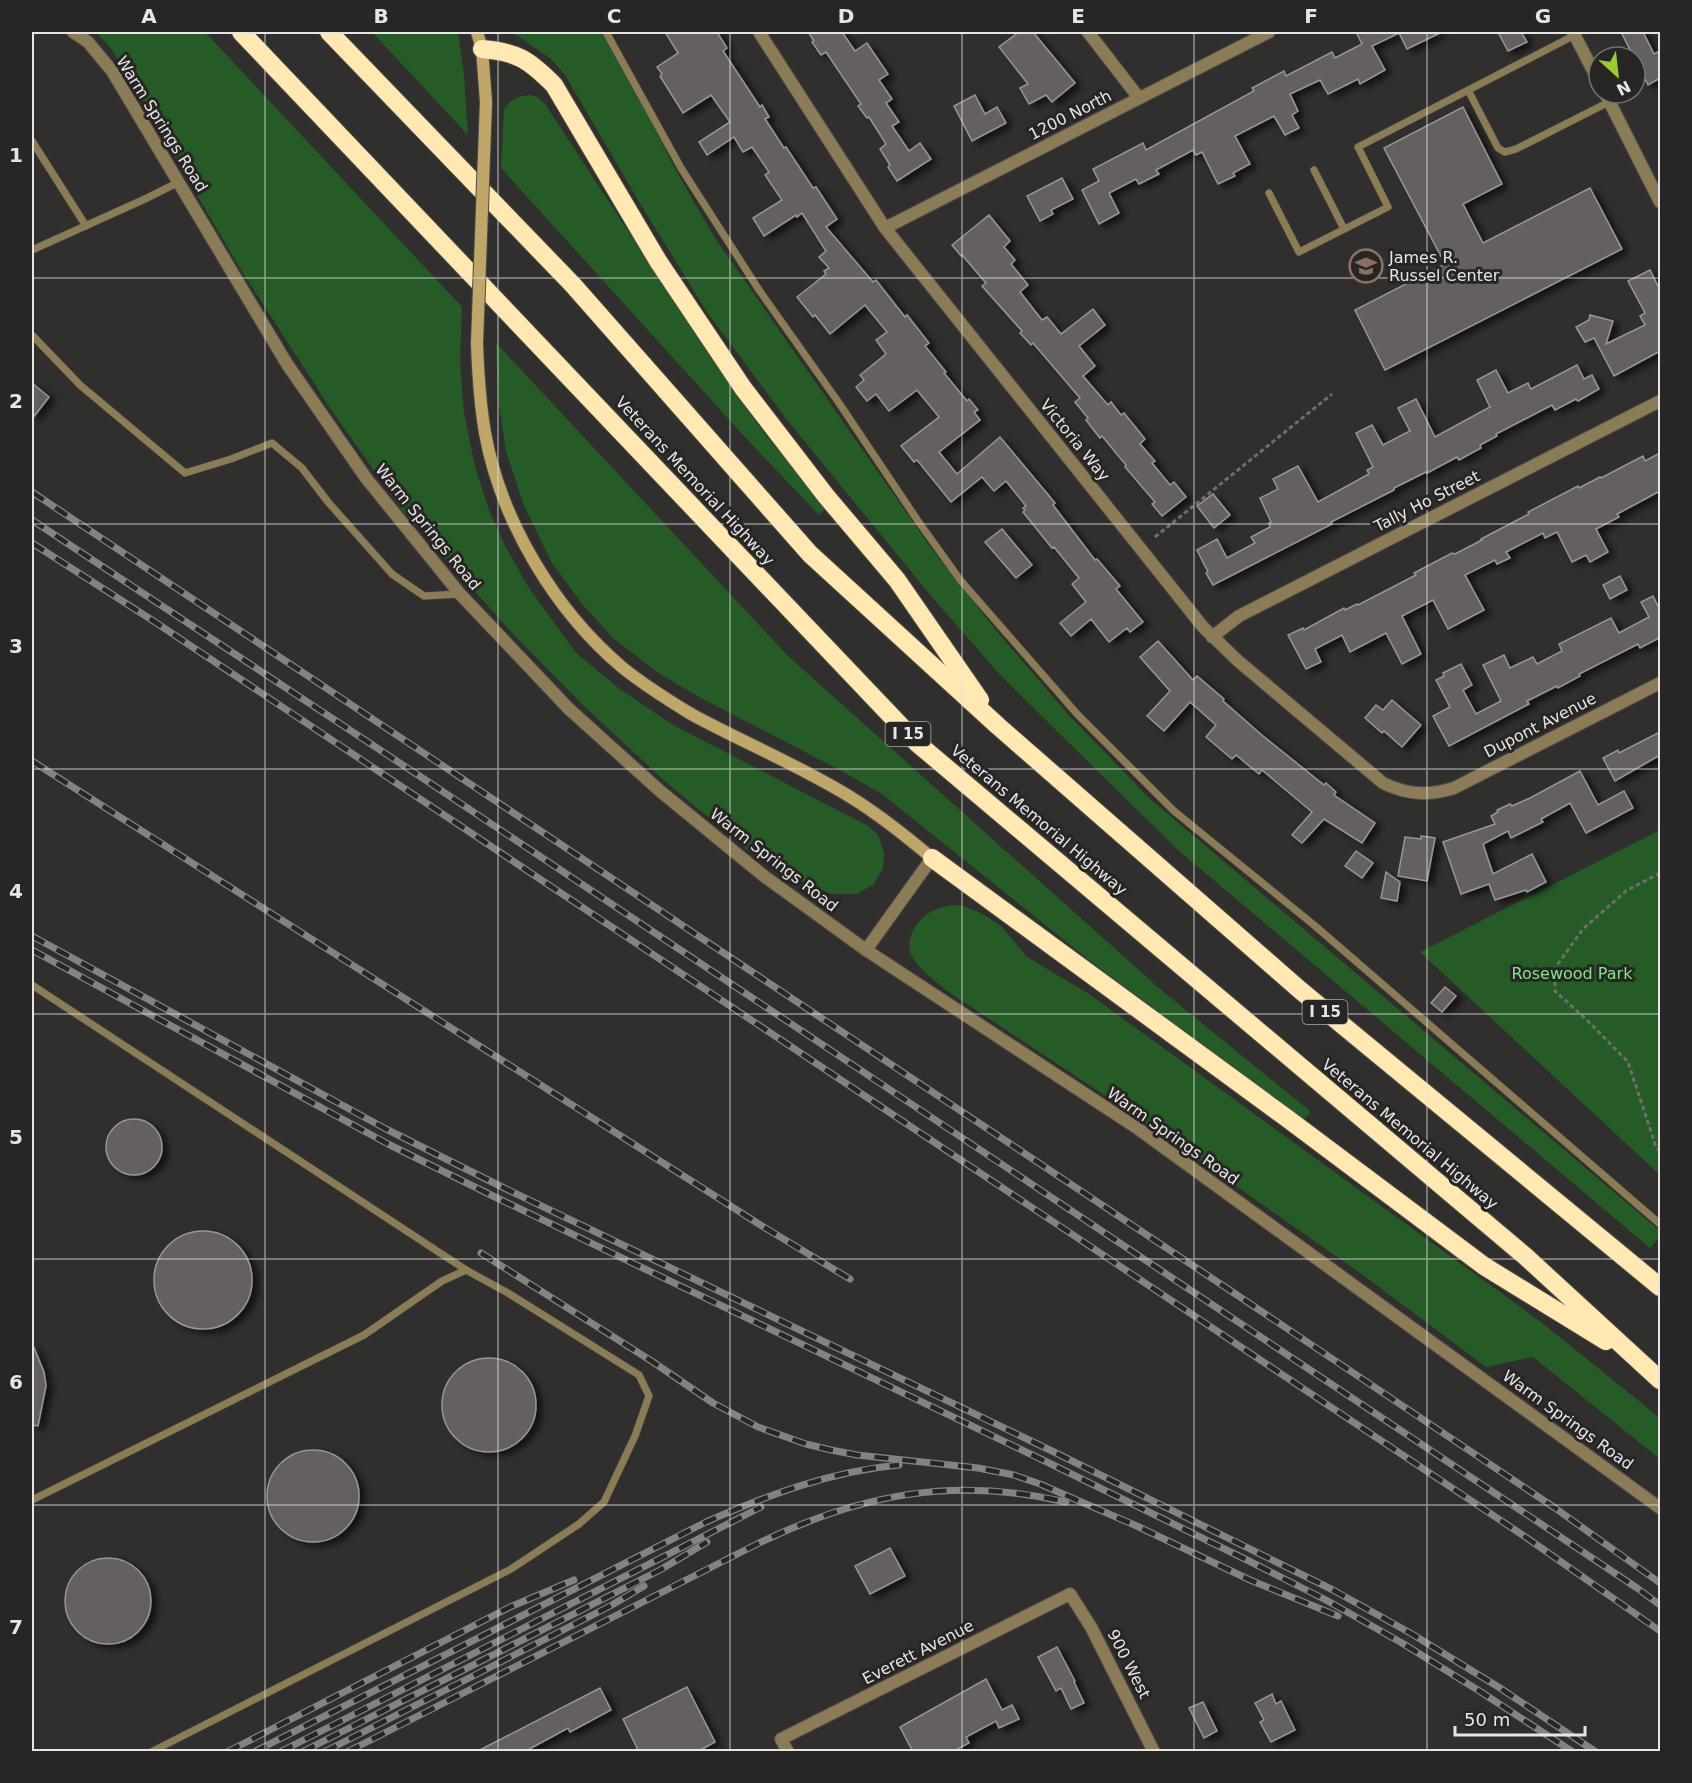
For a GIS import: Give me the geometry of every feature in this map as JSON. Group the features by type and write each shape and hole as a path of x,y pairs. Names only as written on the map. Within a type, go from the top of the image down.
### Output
{"highway":[{"name":"Veterans Memorial Highway","path":"241,32 917,743 1525,1256 1660,1380"},
{"name":"I 15","path":"329,32 573,285 810,554 999,726 1300,990 1660,1287"},
{"path":"482,49 504,51 519,57 536,67 554,85 658,261 743,388 826,496 897,580 999,726"},
{"path":"933,858 1484,1266 1643,1365"}],"main road":[{"path":"477,32 482,49 486,102 477,343 479,390 486,435 507,509 530,554 575,619 623,668 692,714 853,798 891,824 933,858"}],"street":[{"name":"Warm Springs Road","path":"73,32 88,42 112,71 287,364 366,478 460,594 570,709 660,791 764,876 866,950 1137,1128 1660,1508"},
{"name":"Victoria Way","path":"759,32 885,228 1212,637 1383,783 1402,791 1434,793"},
{"path":"1088,32 1139,98"},
{"name":"1200 North","path":"885,228 1269,32"},
{"path":"1574,33 1587,58"},
{"path":"1611,105 1660,202"},
{"name":"Tally Ho Street","path":"1212,637 1239,616 1660,401"},
{"name":"Dupont Avenue","path":"1434,793 1464,783 1660,683"},
{"path":"866,950 933,858"},
{"name":"Everett Avenue","path":"788,1752 781,1739 1070,1594"},
{"name":"900 West","path":"1070,1594 1091,1627 1154,1752"}],"lane":[{"path":"606,32 681,168 759,290 962,581 1078,715 1174,811 1314,925 1660,1224"},
{"path":"1269,193 1299,252 1388,207 1358,147 1574,33"},
{"path":"1468,90 1498,148 1505,152 1516,150 1595,105"},
{"path":"32,141 86,226"},
{"path":"1314,170 1344,229"},
{"path":"32,250 179,182"},
{"path":"32,335 80,385 185,473 272,443 303,468 328,502 392,574 424,596 460,594"},
{"path":"32,985 466,1270 508,1293 639,1375 649,1396 635,1436 604,1502 579,1524 511,1569 151,1752"},
{"path":"32,1500 364,1335 442,1281 466,1270"}],"path":[{"path":"1155,537 1332,394"},
{"path":"1660,873 1626,891 1583,929 1555,968 1555,991 1628,1062 1656,1147 1660,1151"}],"green space":[{"path":"96,32 205,32 462,307 460,364 464,412 475,467 489,510 504,544 529,588 576,653 621,690 673,725 868,826 878,835 884,853 883,869 873,885 856,894 832,894 795,879 749,851 667,783 585,707 514,635 402,510 334,414 241,270 111,48"},
{"path":"372,32 458,32 464,75 468,135"},
{"path":"512,32 603,32 675,169 715,238 931,548 995,629 1066,712 1149,798 1660,1231 1660,1237 1650,1248 1178,850 1003,678 932,597 787,420 707,312 565,75 551,59"},
{"path":"531,95 539,98 545,104 709,355 767,437 827,507 819,515 743,435 501,168 504,109 511,101 521,96"},
{"path":"496,343 788,656 1160,989 1311,1112 1302,1121 1089,960 882,794 701,698 660,674 613,638 583,605 552,563 524,506 506,451 498,399"},
{"name":"Rosewood Park","path":"1660,830 1660,1175 1420,952"},
{"path":"952,905 963,906 981,913 1001,926 1027,957 1089,994 1541,1322 1660,1418 1660,1459 1533,1357 1486,1367 1363,1275 1130,1112 947,991 920,967 913,958 909,946 912,933 919,921 932,911"}],"building":[{"path":"665,32 717,32 727,48 723,51 769,117 765,119 837,219 826,227 873,282 876,280 905,317 907,315 929,343 925,346 946,372 944,373 967,401 969,399 978,410 974,412 980,420 939,452 957,474 1000,437 1055,503 1053,505 1095,560 1097,559 1120,586 1116,589 1143,622 1130,632 1127,628 1109,642 1091,619 1071,636 1060,623 1086,602 1072,584 1079,578 1023,512 1026,506 1006,481 994,491 982,477 951,502 917,460 914,462 901,446 939,417 917,390 889,411 876,394 867,401 856,387 864,380 860,375 886,354 876,340 887,332 865,305 830,334 797,297 826,274 824,271 829,268 819,257 826,251 802,213 764,236 753,218 782,200 765,175 769,172 752,147 743,152 734,137 707,155 699,142 730,122 711,95 683,113 660,76 662,74 657,67 678,53"},
{"path":"808,32 842,32 855,51 867,43 888,74 879,80 892,99 886,103 899,122 892,126 909,151 920,143 931,159 897,181 880,149 886,144 869,117 867,118 858,106 861,104 826,52 821,55"},
{"path":"1019,32 1033,32 1075,83 1052,102 1046,95 1029,104 1020,88 1028,84 999,47"},
{"path":"1356,32 1442,32 1407,49 1399,33 1372,46 1385,70 1360,84 1358,79 1328,94 1320,80 1290,94 1298,111 1292,115 1299,128 1285,135 1274,116 1235,136 1250,164 1233,173 1235,176 1218,184 1202,152 1196,155 1193,150 1156,170 1159,174 1139,184 1136,179 1109,193 1119,213 1099,224 1082,190 1099,181 1093,169 1143,143 1146,150 1254,91 1252,88 1284,71 1286,76 1332,52 1335,58 1362,44"},
{"path":"1498,32 1521,32 1527,42 1508,51"},
{"path":"1621,32 1643,32 1654,54 1660,51 1660,78 1648,85 1647,83 1647,45 1628,45"},
{"path":"975,95 985,114 997,107 1006,123 972,141 954,106"},
{"path":"1463,107 1502,184 1463,204 1483,243 1590,188 1622,249 1385,370 1355,310 1445,264 1384,148"},
{"path":"1062,178 1073,199 1051,210 1053,214 1040,221 1027,196"},
{"path":"989,215 1010,241 1004,247 1015,260 1011,264 1028,285 1020,292 1042,320 1047,317 1061,334 1093,309 1105,325 1079,346 1095,366 1083,376 1108,405 1111,402 1121,415 1124,413 1145,439 1140,444 1155,461 1152,463 1170,485 1174,482 1186,497 1162,516 1152,504 1155,502 1125,467 1126,465 1086,420 1088,418 1075,402 1080,398 1033,343 1031,345 1020,333 1022,331 982,286 986,283 952,245"},
{"path":"1650,270 1660,290 1660,351 1614,376 1594,338 1585,342 1576,327 1589,320 1590,315 1613,321 1606,344 1645,325 1640,316 1645,313 1628,281"},
{"path":"1577,365 1584,379 1592,375 1599,389 1555,410 1552,405 1496,434 1497,436 1480,445 1481,448 1459,460 1457,457 1394,488 1331,522 1332,524 1213,585 1206,573 1208,572 1197,550 1217,539 1227,558 1255,543 1251,537 1270,527 1271,522 1260,498 1278,489 1273,479 1298,466 1318,502 1369,474 1367,470 1373,467 1356,433 1372,425 1383,445 1410,431 1398,408 1416,399 1435,437 1490,407 1477,380 1496,370 1508,393 1528,383 1531,389"},
{"path":"32,383 49,397 32,419"},
{"path":"1660,453 1660,491 1617,514 1619,517 1596,529 1608,552 1590,562 1586,555 1572,562 1557,532 1545,538 1543,533 1506,552 1510,558 1497,564 1495,560 1465,575 1484,610 1448,629 1433,600 1402,616 1421,654 1402,664 1386,633 1350,652 1342,635 1315,649 1321,662 1306,669 1288,635 1303,628 1304,630 1344,608 1345,610 1358,605 1416,575 1414,573 1452,553 1455,554 1482,540 1529,514 1528,512 1578,486 1579,488 1601,478 1643,456 1645,461"},
{"path":"1213,494 1230,515 1214,528 1197,506"},
{"path":"1002,529 1032,565 1016,578 985,542"},
{"path":"1620,576 1627,590 1610,599 1603,585"},
{"path":"1653,596 1660,610 1660,640 1659,638 1640,648 1638,644 1579,674 1580,676 1558,688 1557,686 1527,701 1529,704 1449,746 1433,716 1450,707 1436,680 1444,676 1443,673 1461,664 1472,685 1463,690 1476,714 1501,701 1483,665 1504,655 1510,668 1533,657 1537,664 1562,651 1559,644 1611,618 1619,633 1649,617 1641,602"},
{"path":"1158,641 1193,680 1197,676 1263,736 1324,785 1326,783 1336,792 1334,795 1375,823 1362,843 1324,819 1302,843 1292,835 1312,812 1262,770 1259,774 1236,755 1232,759 1206,737 1216,725 1190,702 1164,731 1147,716 1170,691 1140,657"},
{"path":"1392,700 1421,725 1402,747 1365,718 1376,705 1383,710"},
{"path":"1660,732 1660,755 1615,781 1603,758 1618,750 1619,753"},
{"path":"1580,771 1598,805 1624,791 1633,808 1586,833 1570,803 1541,819 1543,822 1511,838 1508,831 1483,844 1493,874 1532,854 1546,882 1527,892 1526,890 1495,900 1489,884 1461,894 1443,842 1495,824 1491,816 1498,812 1497,810 1530,798"},
{"path":"1421,836 1435,838 1427,881 1398,876 1405,837 1421,839"},
{"path":"1356,851 1373,863 1362,878 1345,866"},
{"path":"1386,872 1400,882 1397,901 1381,898"},
{"path":"1445,987 1456,996 1442,1012 1431,1003"},
{"path":"128,1119 140,1119 150,1123 158,1131 162,1147 158,1163 150,1171 140,1175 128,1175 118,1171 110,1163 106,1153 106,1141 110,1131 118,1123"},
{"path":"203,1231 222,1235 238,1245 248,1261 252,1280 248,1299 238,1315 222,1325 203,1329 184,1325 168,1315 158,1299 154,1280 158,1261 168,1245 184,1235"},
{"path":"32,1343 44,1372 46,1386 38,1426 32,1425"},
{"path":"489,1358 507,1362 522,1372 532,1387 536,1405 532,1423 522,1438 507,1448 489,1452 471,1448 456,1438 446,1423 442,1405 446,1387 456,1372 471,1362"},
{"path":"313,1450 331,1454 345,1464 355,1478 359,1496 355,1514 345,1528 331,1538 313,1542 295,1538 281,1528 271,1514 267,1496 271,1478 281,1464 295,1454"},
{"path":"890,1548 905,1576 870,1594 855,1566"},
{"path":"108,1558 124,1562 138,1571 147,1585 151,1601 147,1617 138,1631 124,1640 108,1644 92,1640 78,1631 69,1617 65,1601 69,1585 78,1571 92,1562"},
{"path":"1057,1647 1084,1703 1071,1709 1061,1688 1056,1691 1038,1657"},
{"path":"986,1679 1002,1710 1012,1705 1019,1719 999,1728 996,1721 966,1737 969,1743 952,1752 913,1752 900,1727"},
{"path":"687,1687 715,1742 697,1752 639,1752 623,1719"},
{"path":"600,1688 611,1710 570,1732 568,1728 524,1752 476,1752"},
{"path":"1272,1694 1276,1704 1281,1701 1295,1730 1271,1742 1260,1722 1264,1720 1255,1703"},
{"path":"1203,1702 1217,1731 1204,1738 1189,1708"}],"railway":[{"path":"32,492 1555,1508 1660,1583"},
{"path":"32,520 427,781 1660,1605"},
{"path":"32,543 155,622 1527,1538 1660,1631"},
{"path":"32,761 762,1226 850,1279"},
{"path":"32,936 386,1129 1054,1452 1333,1590 1412,1634 1500,1688 1596,1752"},
{"path":"32,950 388,1144 1049,1463 1326,1600 1402,1643 1573,1752"},
{"path":"481,1253 653,1362 713,1403 758,1427 806,1444 857,1455 978,1468 1014,1475 1139,1527 1250,1580 1338,1616"},
{"path":"254,1752 706,1522 801,1486 849,1473 899,1465"},
{"path":"347,1752 759,1543 834,1512 909,1494 947,1491 1025,1494 1066,1502"},
{"path":"280,1752 761,1507"},
{"path":"302,1752 660,1570 707,1542"},
{"path":"227,1752 510,1607 574,1580"},
{"path":"324,1752 612,1605 644,1586"}],"place":[{"name":"James R. Russel Center","path":"1366,266"}]}
